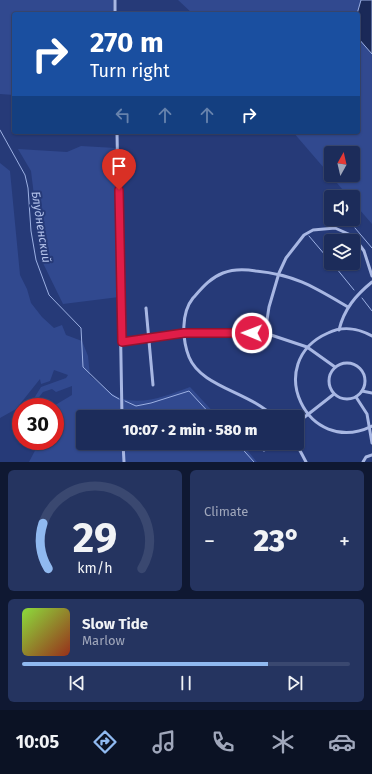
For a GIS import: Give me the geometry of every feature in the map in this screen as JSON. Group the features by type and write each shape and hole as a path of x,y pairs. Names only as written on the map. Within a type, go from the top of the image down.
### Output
{"street":[{"path":"115,0 115,12"},
{"path":"117,134 122,342 122,410"},
{"path":"265,334 269,307 279,273 286,258 304,235 313,230 335,228 353,236 364,251 372,276"},
{"path":"264,410 248,398 210,380 199,371 189,357 184,333 185,317 191,301 205,284 223,273 242,269 279,273 299,279 348,307"},
{"path":"339,330 348,307 361,291 372,282"},
{"path":"146,308 153,384"},
{"path":"371,426 362,430 346,433 335,431 315,422 303,409 297,394 295,378 298,361 307,347 319,337 339,330 349,329 365,332 372,336"},
{"path":"122,342 184,333 265,334 307,347 335,367"},
{"path":"346,363 358,366 365,376 362,391 356,397 345,399 334,394 331,389 329,377 335,367 346,363"},
{"path":"362,391 372,393"},
{"path":"304,417 334,394"},
{"path":"356,397 367,414 371,426 372,443"},
{"path":"123,450 124,462"},
{"path":"300,450 306,462"},
{"path":"363,462 366,457 372,455"}],"shaded area":[{"path":"0,0 113,0 113,12 12,12 12,95 0,94"},
{"path":"178,0 372,0 372,224 360,210 360,190 343,190 336,182 360,182 360,146 324,146 324,168 295,134 360,134 360,12 191,12"},
{"path":"361,0 372,0 372,54 360,40 360,12 358,12"},
{"path":"81,146 116,148 119,297 63,304 42,261 31,171 18,149 67,152"},
{"path":"0,163 10,171 20,275 27,289 31,303 42,317 54,328 62,325 66,335 82,341 88,356 90,376 118,397 136,401 154,399 190,387 211,410 76,410 76,450 247,450 257,462 29,462 35,450 64,450 64,400 72,395 72,386 56,392 52,389 43,392 38,398 34,398 41,387 66,378 68,375 54,370 50,381 41,384 40,379 25,398 12,398 12,411 0,418"}],"waterway":[{"name":"Блудненский","path":"0,130 25,175 28,188 31,231 36,260 49,295 81,328 83,367 112,395 119,399"},
{"path":"355,228 372,248"},
{"path":"309,236 324,254"},
{"path":"338,270 354,290"},
{"path":"362,298 372,311"},
{"name":"Блудненский","path":"125,401 136,406 189,391 207,410"},
{"name":"Блудненский","path":"243,450 254,462"}],"route":[{"path":"119,190 122,342 184,333 252,333"}]}
